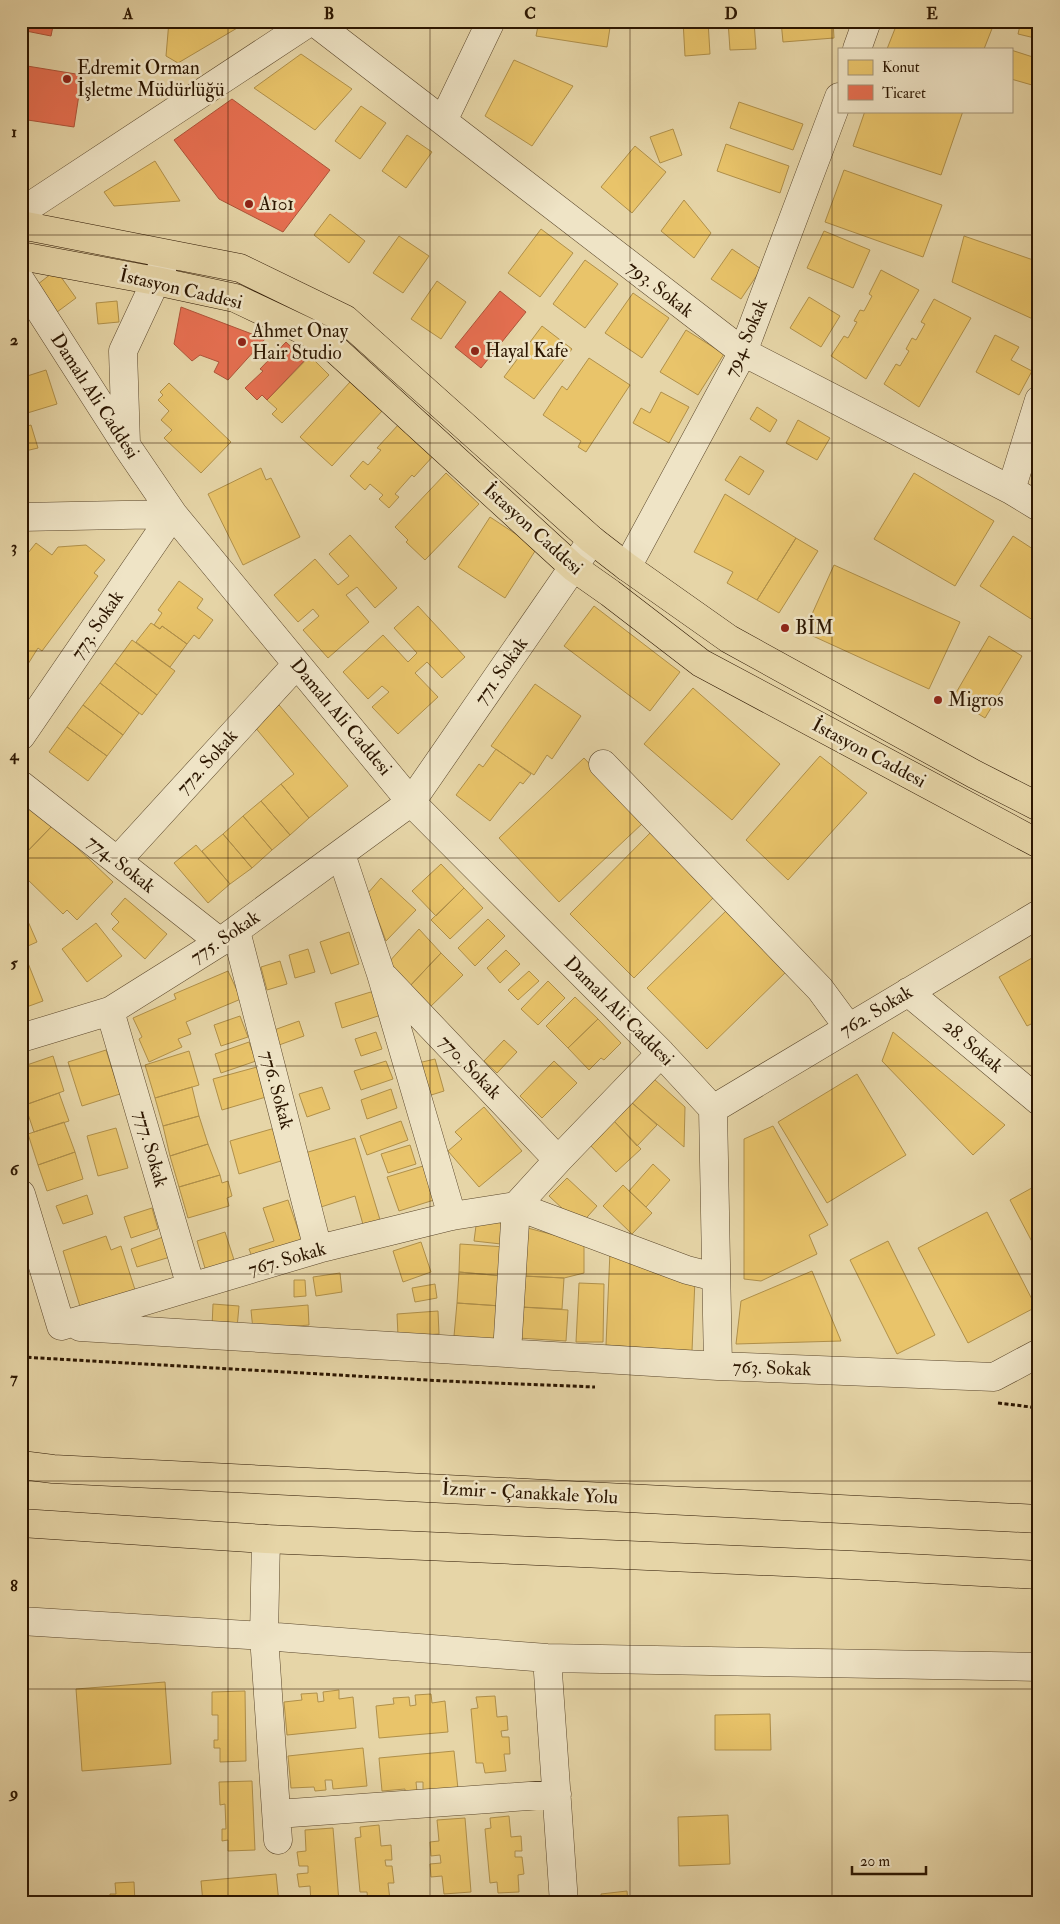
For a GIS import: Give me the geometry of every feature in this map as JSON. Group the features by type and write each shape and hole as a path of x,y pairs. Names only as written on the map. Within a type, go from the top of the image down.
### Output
{"main road":[{"name":"İstasyon Caddesi","path":"21,225 240,268 345,319 592,540 627,567 729,638 974,774 1039,807"},
{"name":"İstasyon Caddesi","path":"21,256 235,298 326,341 573,567 701,662 1039,844"},
{"name":"İzmir - Çanakkale Yolu","path":"21,1465 53,1469 1039,1519"},
{"path":"21,1523 266,1539 1039,1575"}],"street":[{"name":"793. Sokak","path":"312,21 743,352 1011,490 1039,507"},
{"path":"21,212 312,21"},
{"path":"443,121 491,21"},
{"path":"857,48 867,21"},
{"name":"794. Sokak","path":"627,567 743,352 838,100"},
{"path":"126,445 123,351 168,254"},
{"name":"Damalı Ali Caddesi","path":"21,281 126,445 173,514 411,802 662,1053 713,1109"},
{"path":"1011,490 1039,400"},
{"path":"21,516 173,514"},
{"name":"773. Sokak","path":"21,736 173,514"},
{"name":"771. Sokak","path":"411,802 592,540"},
{"name":"772. Sokak","path":"117,861 297,664"},
{"path":"603,764 820,989 848,1028"},
{"name":"774. Sokak","path":"21,785 117,861 228,937"},
{"name":"775. Sokak","path":"21,1038 110,1011 228,937 411,802"},
{"name":"770. Sokak","path":"341,854 381,974 452,1216"},
{"name":"762. Sokak","path":"713,1109 1039,914"},
{"name":"776. Sokak","path":"228,937 318,1249"},
{"name":"770. Sokak","path":"381,974 558,1160"},
{"name":"28. Sokak","path":"908,992 1039,1101"},
{"name":"777. Sokak","path":"110,1011 191,1287"},
{"path":"507,1353 516,1206 662,1053"},
{"name":"763. Sokak","path":"713,1109 718,1366 994,1377 1039,1353"},
{"path":"21,1194 61,1326 718,1366"},
{"name":"767. Sokak","path":"61,1326 318,1249 452,1216 516,1206 687,1270 715,1277"},
{"path":"266,1539 264,1636 278,1827 556,1794"},
{"path":"21,1621 264,1636 547,1658 1039,1666"},
{"path":"547,1658 564,1903"}],"building: Konut":[{"path":"169,21 249,21 178,63 166,56"},
{"path":"539,21 611,21 607,47 536,36"},
{"path":"683,21 708,21 710,54 685,56"},
{"path":"728,21 754,21 756,49 730,50"},
{"path":"781,21 833,21 834,38 783,42"},
{"path":"898,21 995,21 984,48 887,48"},
{"path":"1021,21 1039,21 1039,39 1018,34"},
{"path":"1012,50 1039,59 1039,87 1012,79"},
{"path":"301,54 352,89 315,130 254,88"},
{"path":"514,60 573,86 532,146 485,116"},
{"path":"739,102 803,124 793,150 730,128"},
{"path":"361,106 386,123 360,159 335,141"},
{"path":"865,112 963,112 941,175 853,146"},
{"path":"673,129 682,155 660,163 650,137"},
{"path":"407,135 432,152 406,188 382,171"},
{"path":"726,144 789,166 780,193 717,171"},
{"path":"635,146 666,172 632,213 601,187"},
{"path":"155,161 180,201 114,206 104,192"},
{"path":"844,170 942,205 923,257 825,222"},
{"path":"684,200 711,233 694,258 661,231"},
{"path":"330,214 365,241 349,263 314,235"},
{"path":"541,229 573,253 540,297 508,273"},
{"path":"824,231 870,250 853,288 807,268"},
{"path":"399,236 429,256 403,293 373,273"},
{"path":"964,236 1039,262 1039,309 1035,320 952,282"},
{"path":"732,249 761,269 741,299 711,279"},
{"path":"585,260 618,284 585,328 553,304"},
{"path":"56,270 76,298 53,315 33,288"},
{"path":"881,270 919,290 866,379 831,356 844,336 848,338 857,322 854,321 860,310 864,311 872,296 869,294"},
{"path":"437,281 466,302 441,339 411,319"},
{"path":"633,293 669,318 642,358 605,333"},
{"path":"809,297 840,316 821,347 790,328"},
{"path":"934,299 971,318 919,407 884,384 896,364 900,366 909,351 906,349 912,338 916,340 925,324 921,322"},
{"path":"117,301 119,322 98,324 96,303"},
{"path":"542,326 572,349 534,399 504,377"},
{"path":"686,330 724,354 698,395 660,372"},
{"path":"995,335 1019,347 1011,360 1032,371 1019,395 976,372"},
{"path":"310,356 329,375 282,423 272,414 277,409 267,400"},
{"path":"589,358 630,385 586,452 578,447 581,441 543,415 562,386 567,390"},
{"path":"46,370 57,404 24,414 21,405 21,378"},
{"path":"350,382 382,411 332,466 300,437"},
{"path":"169,383 231,442 201,473 164,438 172,430 161,420 169,411 158,400 163,395 160,392"},
{"path":"661,392 689,407 669,443 633,423 641,408 650,413"},
{"path":"757,407 777,420 770,432 750,419"},
{"path":"798,420 830,438 817,460 786,443"},
{"path":"399,424 434,455 395,494 399,497 389,508 379,499 383,495 370,484 365,490 350,476 363,461 368,465 381,450 377,448"},
{"path":"31,425 38,448 21,452 21,428"},
{"path":"740,456 764,471 749,495 725,480"},
{"path":"261,468 266,480 271,478 300,537 243,565 208,494"},
{"path":"446,473 479,504 425,560 406,542 408,540 395,527"},
{"path":"914,473 994,521 955,586 874,539"},
{"path":"725,494 796,538 757,600 727,583 733,572 694,552"},
{"path":"490,517 537,548 505,598 458,567"},
{"path":"350,535 397,588 375,608 357,587 346,595 369,622 328,658 303,630 319,616 313,609 298,622 274,595 315,559 338,585 349,576 329,554"},
{"path":"1013,536 1039,553 1039,624 980,586"},
{"path":"796,538 818,551 779,613 757,600"},
{"path":"36,543 52,555 58,547 86,545 105,560 94,573 98,576 42,651 38,648 28,664 21,658 21,555 24,558"},
{"path":"834,565 960,622 929,689 804,632"},
{"path":"179,581 203,599 197,608 213,620 199,639 194,635 187,644 162,626 160,629 154,625 162,613 158,610"},
{"path":"418,606 465,657 442,678 427,662 415,673 438,697 398,734 372,707 389,692 382,686 368,699 343,672 383,635 408,662 417,653 394,628"},
{"path":"594,606 680,672 650,711 564,646"},
{"path":"151,623 160,629 162,626 187,644 170,667 136,642"},
{"path":"989,636 1022,656 985,718 953,698"},
{"path":"132,640 175,671 157,695 115,663"},
{"path":"115,663 157,695 142,715 100,683"},
{"path":"100,683 139,713 123,735 83,705"},
{"path":"535,684 581,716 552,759 547,755 534,775 491,746"},
{"path":"693,688 780,764 732,820 644,744"},
{"path":"83,705 123,735 107,756 67,727"},
{"path":"279,705 348,786 309,818 281,784 294,774 254,726"},
{"path":"67,727 107,756 88,781 49,752"},
{"path":"496,749 531,774 523,784 520,782 490,821 456,795 479,764 483,767"},
{"path":"820,756 867,793 788,880 746,840"},
{"path":"584,758 644,822 559,902 499,838"},
{"path":"281,784 309,818 290,835 261,801"},
{"path":"21,797 53,825 21,858"},
{"path":"261,801 290,835 272,850 243,816"},
{"path":"243,816 272,850 252,868 223,834"},
{"path":"53,825 113,882 77,920 67,910 63,914 25,877 28,873 21,866 21,858"},
{"path":"655,828 720,891 634,978 570,914"},
{"path":"223,834 252,868 230,884 202,851"},
{"path":"196,845 230,884 208,903 174,863"},
{"path":"441,864 464,888 436,916 412,891"},
{"path":"381,878 416,910 386,941 368,893"},
{"path":"464,888 483,908 450,939 431,920"},
{"path":"125,898 167,934 145,959 112,929 119,922 111,914"},
{"path":"730,907 790,968 707,1049 647,988"},
{"path":"23,910 37,942 21,949 21,911"},
{"path":"488,919 505,936 475,966 458,948"},
{"path":"96,923 122,956 87,982 62,949"},
{"path":"419,929 441,953 409,987 387,964"},
{"path":"349,932 359,964 331,974 320,942"},
{"path":"308,949 315,972 295,978 289,955"},
{"path":"506,950 520,964 500,983 487,968"},
{"path":"441,953 463,975 428,1009 409,987"},
{"path":"1039,954 1039,1020 1027,1026 999,977"},
{"path":"26,958 43,1001 21,1009 21,960"},
{"path":"280,961 287,984 267,990 261,967"},
{"path":"228,971 241,999 186,1022 191,1034 178,1039 182,1047 149,1062 139,1039 142,1037 133,1018 176,999 174,994"},
{"path":"529,971 539,981 518,1000 508,990"},
{"path":"548,981 565,998 538,1025 521,1009"},
{"path":"374,991 381,1015 342,1028 335,1003"},
{"path":"575,997 598,1019 568,1048 546,1026"},
{"path":"240,1016 248,1037 221,1046 214,1025"},
{"path":"598,1019 621,1043 604,1060 601,1058 589,1070 568,1048"},
{"path":"299,1021 304,1036 279,1045 274,1030"},
{"path":"376,1032 382,1049 361,1056 355,1039"},
{"path":"893,1032 1005,1125 973,1155 882,1061"},
{"path":"504,1040 517,1052 497,1073 484,1061"},
{"path":"249,1042 256,1061 221,1073 215,1054"},
{"path":"106,1050 120,1094 82,1106 68,1062"},
{"path":"189,1051 199,1085 155,1098 145,1065"},
{"path":"53,1056 64,1091 25,1105 21,1095 21,1067"},
{"path":"435,1059 444,1091 428,1096 418,1063"},
{"path":"386,1061 393,1079 361,1090 354,1071"},
{"path":"554,1061 577,1083 542,1118 520,1096"},
{"path":"257,1067 266,1097 222,1110 213,1079"},
{"path":"857,1074 906,1155 827,1203 778,1122"},
{"path":"654,1079 685,1107 684,1147 631,1102"},
{"path":"192,1087 199,1116 163,1126 155,1098"},
{"path":"322,1087 330,1109 307,1117 299,1094"},
{"path":"391,1089 397,1108 367,1119 361,1100"},
{"path":"59,1093 69,1121 34,1132 25,1105"},
{"path":"631,1102 657,1125 637,1146 614,1121"},
{"path":"484,1107 522,1151 479,1187 448,1151 462,1139 455,1132"},
{"path":"199,1116 208,1144 170,1156 163,1126"},
{"path":"401,1121 408,1140 367,1155 360,1136"},
{"path":"614,1121 641,1149 616,1172 589,1144"},
{"path":"64,1122 75,1152 38,1165 28,1134"},
{"path":"773,1126 828,1225 809,1235 817,1254 761,1281 744,1279 744,1139"},
{"path":"116,1128 128,1168 98,1176 87,1136"},
{"path":"275,1128 284,1160 239,1174 230,1141"},
{"path":"355,1138 381,1223 364,1228 355,1196 321,1207 305,1153"},
{"path":"208,1144 220,1175 179,1187 170,1156"},
{"path":"410,1145 416,1164 388,1173 381,1154"},
{"path":"75,1152 83,1179 47,1191 38,1165"},
{"path":"653,1164 670,1180 646,1207 629,1191"},
{"path":"423,1166 434,1200 399,1211 387,1177"},
{"path":"220,1175 222,1183 228,1181 232,1196 227,1198 229,1206 188,1218 179,1187"},
{"path":"567,1178 597,1206 580,1225 549,1196"},
{"path":"1039,1184 1039,1255 1010,1200"},
{"path":"623,1185 652,1213 632,1234 603,1206"},
{"path":"87,1195 93,1214 63,1224 56,1206"},
{"path":"288,1200 305,1250 256,1267 249,1249 274,1241 263,1208"},
{"path":"152,1208 158,1229 131,1238 124,1217"},
{"path":"987,1212 1036,1307 968,1343 918,1248"},
{"path":"477,1218 504,1221 501,1244 474,1241"},
{"path":"524,1227 584,1243 584,1273 564,1278 523,1276"},
{"path":"225,1232 236,1266 207,1275 197,1241"},
{"path":"106,1236 111,1250 121,1246 137,1296 82,1313 63,1251"},
{"path":"163,1237 170,1257 137,1267 131,1249"},
{"path":"888,1241 935,1335 897,1354 850,1260"},
{"path":"421,1242 431,1272 403,1282 393,1251"},
{"path":"460,1244 506,1247 503,1276 459,1272"},
{"path":"610,1251 695,1279 692,1351 606,1345"},
{"path":"812,1271 841,1341 736,1344 741,1301"},
{"path":"459,1272 503,1276 501,1306 457,1303"},
{"path":"340,1273 342,1292 316,1296 313,1277"},
{"path":"523,1276 564,1278 562,1309 521,1307"},
{"path":"294,1280 305,1280 306,1296 294,1297"},
{"path":"579,1283 604,1284 603,1342 576,1342"},
{"path":"435,1284 437,1298 415,1302 412,1288"},
{"path":"457,1303 501,1306 498,1340 454,1336"},
{"path":"213,1304 239,1306 237,1328 212,1327"},
{"path":"308,1305 309,1325 253,1330 251,1310"},
{"path":"521,1307 568,1310 566,1341 518,1338"},
{"path":"438,1311 439,1334 398,1336 397,1314"},
{"path":"165,1682 171,1764 82,1771 76,1689"},
{"path":"339,1690 339,1699 353,1697 356,1728 287,1735 284,1702 302,1700 301,1694 317,1693 318,1702 324,1701 323,1692"},
{"path":"245,1691 246,1761 220,1762 220,1748 214,1748 214,1740 218,1740 218,1715 212,1715 212,1692"},
{"path":"431,1694 432,1703 445,1701 448,1732 379,1738 376,1706 394,1704 393,1698 409,1697 410,1706 416,1705 415,1695"},
{"path":"495,1696 497,1717 507,1716 508,1730 501,1731 502,1737 509,1737 510,1754 504,1754 506,1771 485,1773 483,1763 476,1763 471,1709 478,1708 476,1697"},
{"path":"770,1714 771,1750 715,1750 715,1715"},
{"path":"363,1748 367,1786 333,1789 332,1780 325,1780 326,1790 315,1791 314,1787 291,1788 288,1756"},
{"path":"454,1751 458,1789 423,1792 423,1782 416,1782 417,1792 405,1794 405,1789 382,1791 379,1758"},
{"path":"252,1781 255,1850 228,1851 228,1840 222,1841 222,1829 226,1829 225,1804 220,1805 219,1782"},
{"path":"728,1815 730,1864 679,1866 678,1817"},
{"path":"509,1816 511,1837 521,1836 522,1851 515,1851 515,1857 522,1857 524,1874 518,1875 519,1892 498,1893 497,1882 490,1883 485,1829 491,1828 490,1818"},
{"path":"465,1818 471,1892 444,1894 442,1876 431,1877 430,1864 441,1863 440,1855 431,1856 430,1842 439,1841 437,1820"},
{"path":"379,1825 381,1846 391,1845 392,1860 385,1860 386,1866 392,1866 394,1883 388,1883 390,1900 368,1902 367,1892 360,1892 355,1838 361,1837 360,1827"},
{"path":"333,1828 339,1902 311,1903 310,1886 299,1887 297,1874 308,1873 308,1866 299,1866 297,1852 306,1851 305,1830"},
{"path":"276,1874 279,1903 203,1903 201,1881"},
{"path":"134,1882 135,1903 110,1903 110,1894 116,1894 115,1883"},
{"path":"627,1891 628,1903 602,1903 601,1894"}],"building: Ticaret":[{"path":"21,21 54,21 51,36 21,30"},
{"path":"21,65 82,75 74,127 21,119"},
{"path":"232,99 330,170 283,232 219,199 174,140"},
{"path":"500,291 526,312 481,368 455,347"},
{"path":"181,307 265,339 228,380 214,372 219,362 200,355 192,361 174,344"},
{"path":"286,342 305,360 267,400 262,395 257,400 245,388 263,371 260,369"}],"place":[{"name":"Edremit Orman İşletme Müdürlüğü","path":"67,79"},
{"name":"A101","path":"249,204"},
{"name":"Ahmet Onay Hair Studio","path":"242,342"},
{"name":"Hayal Kafe","path":"475,351"},
{"name":"BİM","path":"785,628"},
{"name":"Migros","path":"938,700"}]}
